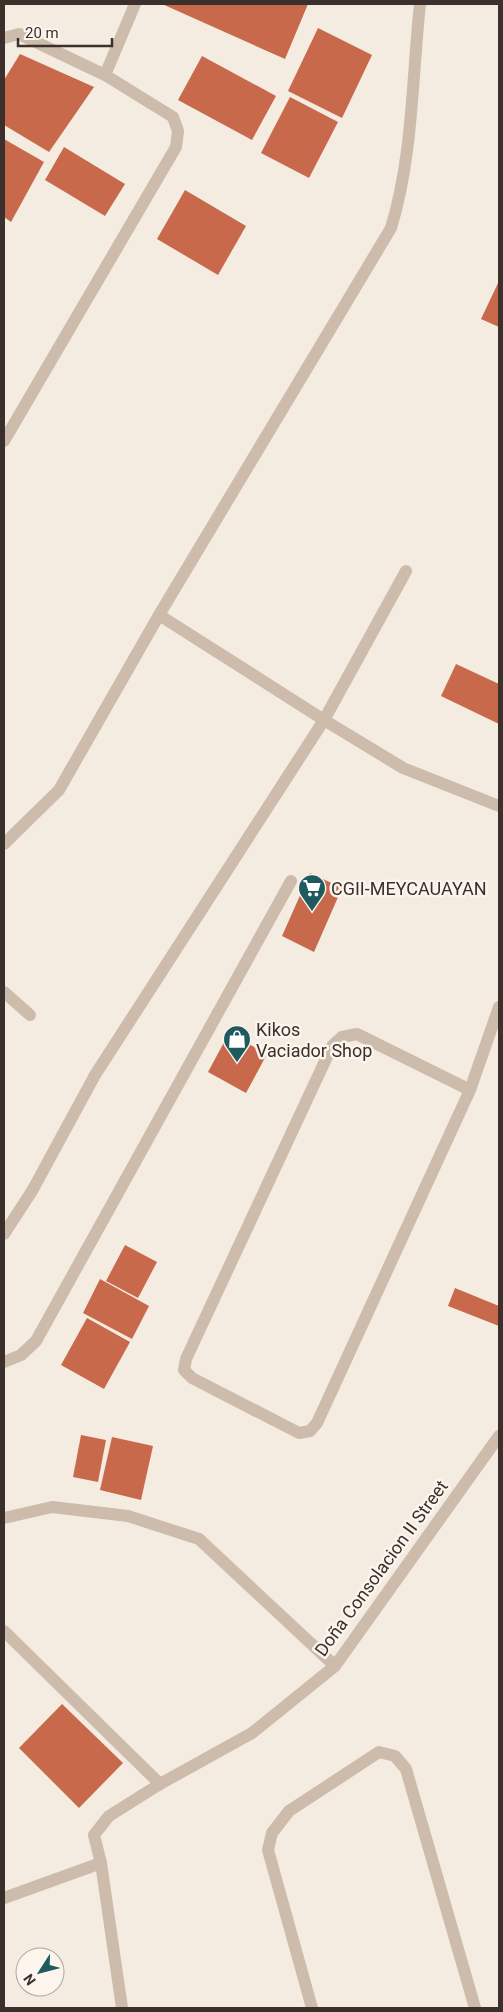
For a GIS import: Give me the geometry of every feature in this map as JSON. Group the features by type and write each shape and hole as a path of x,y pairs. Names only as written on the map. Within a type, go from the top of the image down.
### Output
{"street":[{"path":"105,75 135,4"},
{"path":"4,844 59,790 159,615 391,228 400,198 420,4"},
{"path":"4,38 19,34 105,75 173,117 178,131 176,147 4,441"},
{"path":"4,1234 32,1191 95,1075 324,720 406,571"},
{"path":"159,615 403,768 499,806"},
{"path":"4,1362 21,1355 36,1341 291,881"},
{"path":"4,992 30,1015"},
{"path":"470,1090 357,1034 342,1037 332,1046 186,1359 184,1370 192,1378 299,1433 310,1431 317,1423 470,1090 499,1007"},
{"name":"Doña Consolacion II Street","path":"101,1863 94,1835 109,1816 160,1784 252,1733 335,1666 499,1436"},
{"path":"4,1518 52,1507 62,1508 128,1516 198,1539 335,1666"},
{"path":"4,1631 160,1784"},
{"path":"312,2008 268,1850 272,1833 289,1811 380,1752 395,1756 406,1769 475,2008"},
{"path":"4,1898 101,1863 122,2008"}],"building":[{"path":"162,4 308,4 285,59"},
{"path":"318,28 372,55 342,118 288,91"},
{"path":"20,54 94,87 49,152 4,125 4,80"},
{"path":"202,56 276,96 252,140 178,100"},
{"path":"290,97 338,122 309,178 261,153"},
{"path":"4,139 44,162 11,222 4,217"},
{"path":"64,147 125,184 105,216 45,180"},
{"path":"185,190 246,226 218,275 157,239"},
{"path":"499,281 499,327 481,319"},
{"path":"456,664 499,684 499,724 441,696"},
{"name":"CGII-MEYCAUAYAN","path":"310,873 342,888 314,952 282,936"},
{"name":"Kikos Vaciador Shop","path":"229,1033 267,1054 246,1093 208,1072"},
{"path":"125,1245 157,1262 138,1298 106,1281"},
{"path":"100,1279 149,1306 132,1339 83,1313"},
{"path":"455,1288 499,1306 499,1326 448,1306"},
{"path":"87,1318 130,1342 104,1389 61,1365"},
{"path":"81,1435 106,1440 98,1482 73,1477"},
{"path":"112,1437 153,1446 141,1500 100,1490"},
{"path":"62,1704 123,1763 79,1808 19,1748"}],"place":[{"name":"CGII-MEYCAUAYAN","path":"312,912"},
{"name":"Kikos Vaciador Shop","path":"237,1063"}]}
